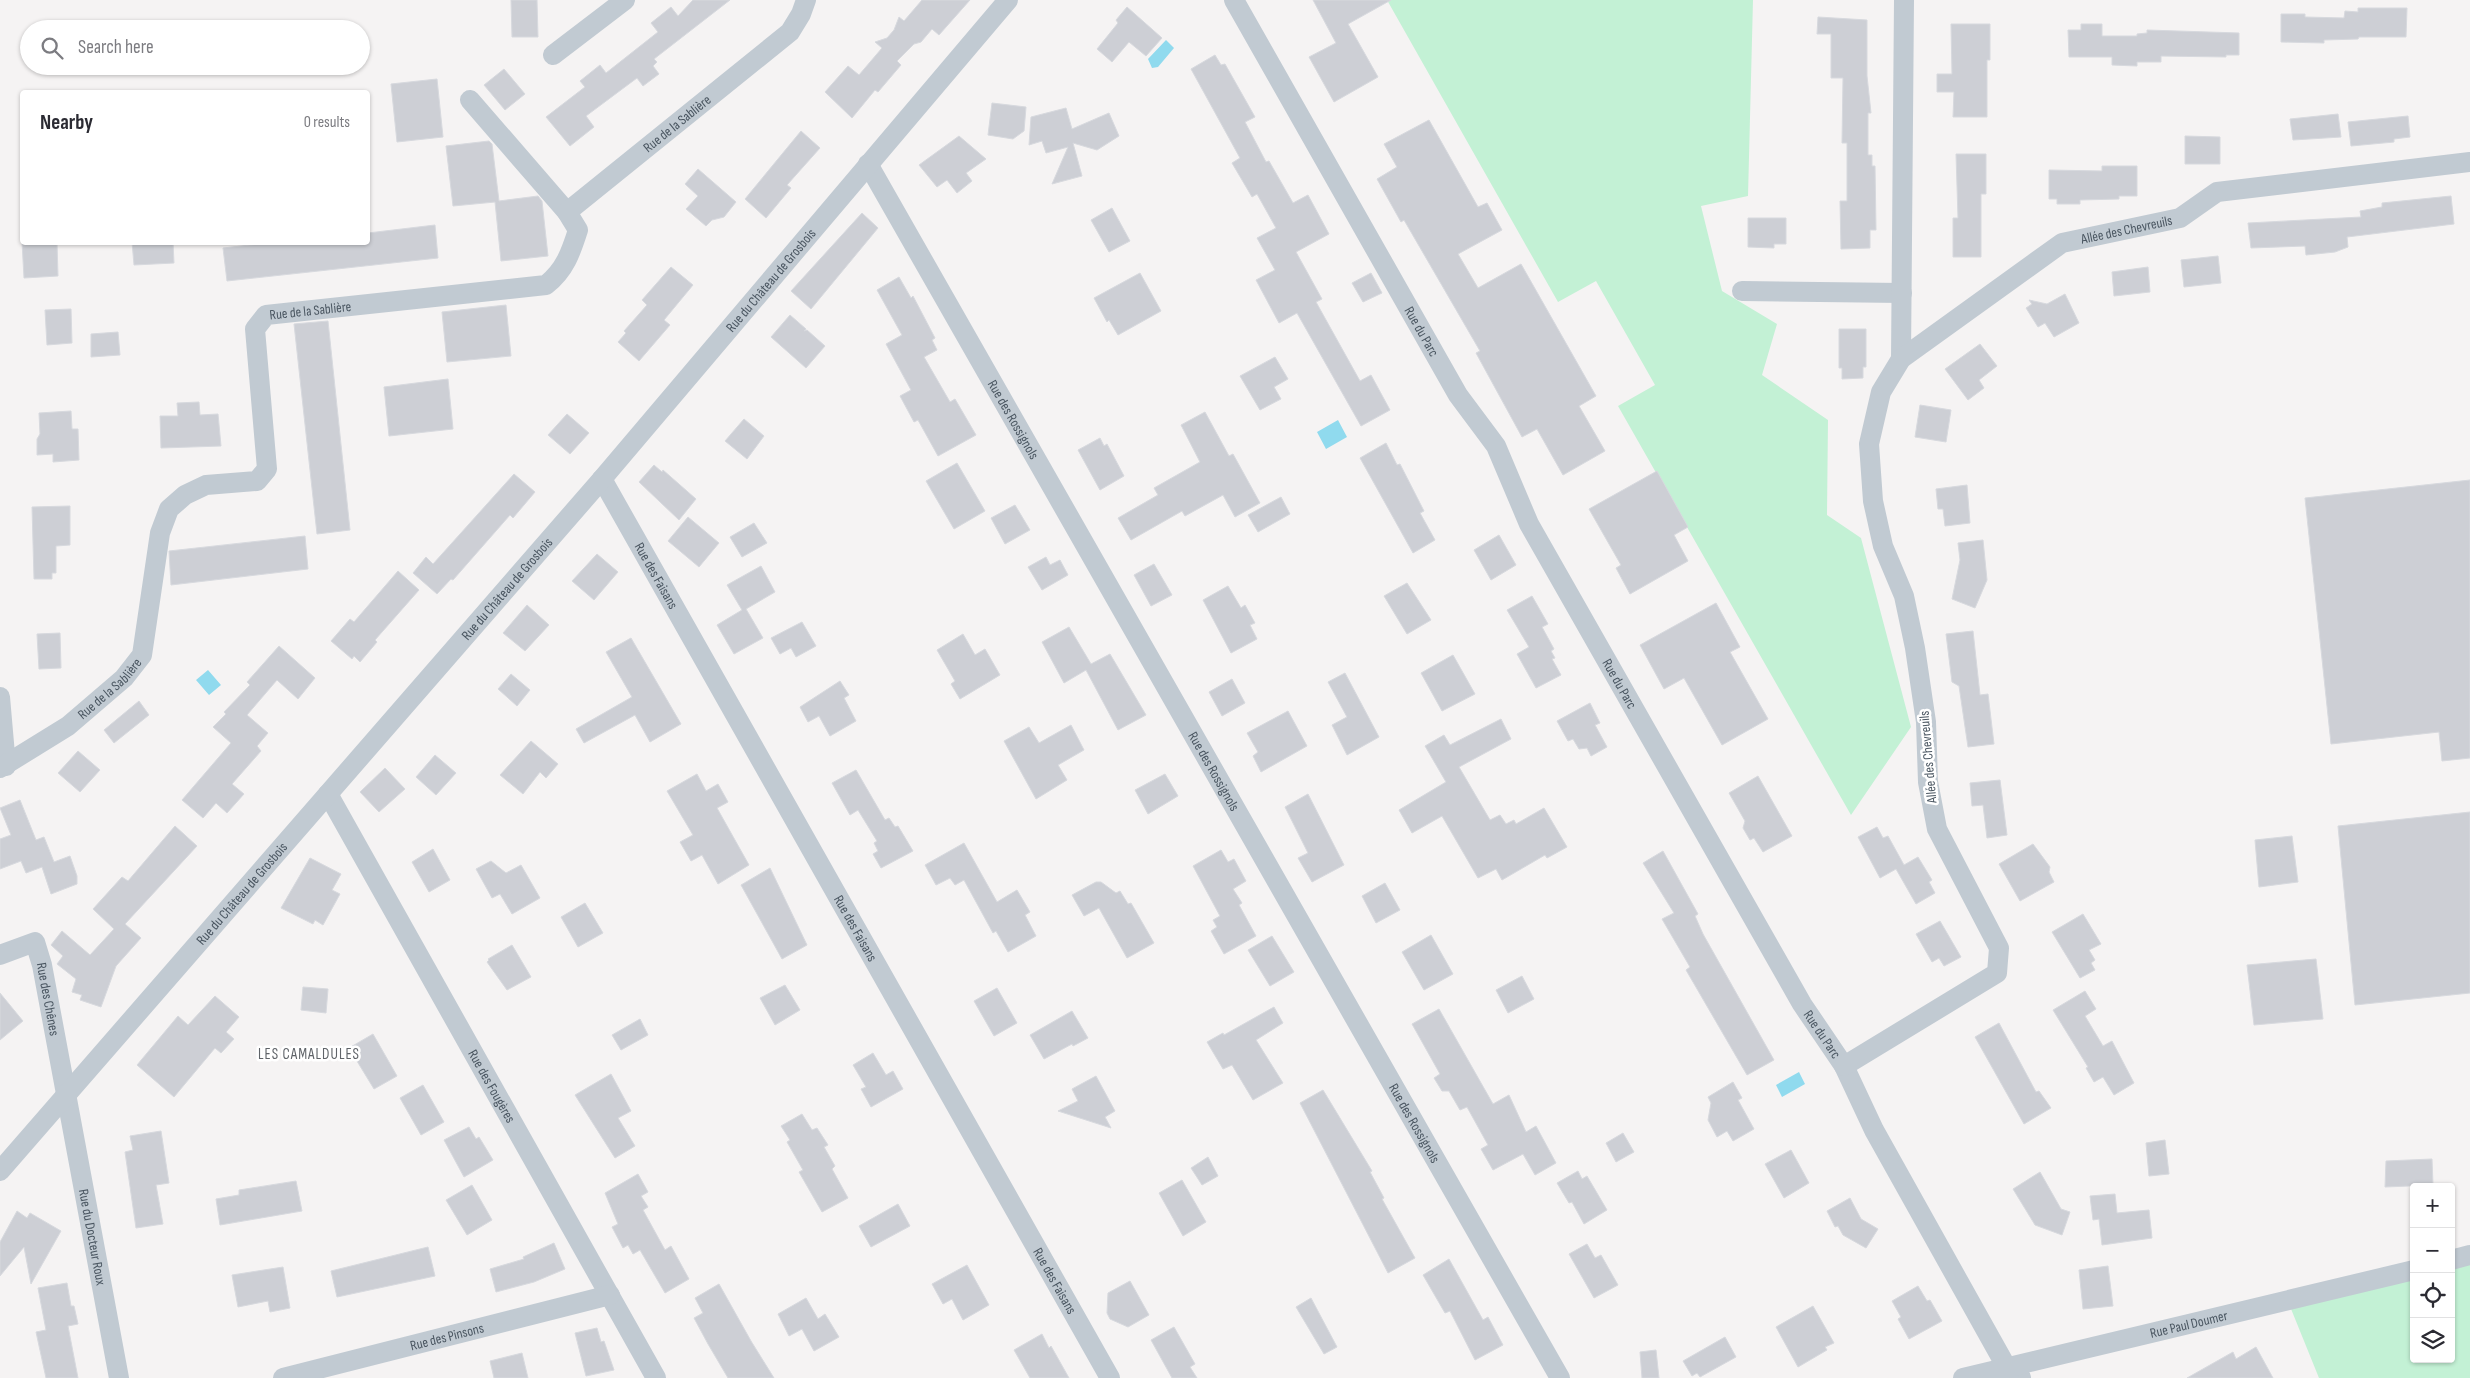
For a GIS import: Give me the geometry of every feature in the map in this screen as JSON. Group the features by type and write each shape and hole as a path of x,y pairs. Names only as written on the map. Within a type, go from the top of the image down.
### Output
{"street":[{"path":"553,55 625,0"},
{"name":"Rue de la Sablière","path":"3,767 68,726 124,678 142,655 160,533 169,509 185,495 206,485 257,481 268,469 256,329 266,316 546,285 558,276 571,254 578,230 567,212 790,32 801,14 806,0"},
{"name":"Rue du Château de Grosbois","path":"0,1171 602,479 1008,0"},
{"name":"Rue du Parc","path":"1234,0 1458,395 1496,446 1529,524 1802,1004 1844,1066 1874,1130 2014,1373"},
{"name":"Allée des Chevreuils","path":"1900,359 1904,0"},
{"path":"470,100 567,212"},
{"name":"Allée des Chevreuils","path":"1844,1066 1998,973 1999,948 1937,829 1928,782 1926,722 1915,648 1904,596 1883,546 1873,501 1869,444 1881,392 1900,359 2062,243 2180,218 2217,192 2470,162"},
{"name":"Rue des Rossignols","path":"868,164 1560,1378"},
{"path":"1742,291 1902,293"},
{"name":"Rue des Faisans","path":"602,479 1110,1378"},
{"path":"0,698 3,767"},
{"name":"Rue des Fougères","path":"328,794 656,1378"},
{"name":"Rue des Chênes","path":"0,956 35,942 42,965 66,1095"},
{"name":"Rue du Docteur Roux","path":"66,1095 119,1378"},
{"path":"2455,1259 2470,1255"},
{"name":"Rue Paul Doumer","path":"1963,1378 2014,1373 2410,1271"},
{"name":"Rue des Pinsons","path":"283,1378 610,1295"}],"green space":[{"path":"1387,0 1753,0 1748,196 1701,206 1722,291 1777,324 1762,375 1828,420 1827,515 1861,538 1911,727 1851,815 1618,406 1655,385 1596,281 1558,302"},
{"path":"2470,1253 2470,1378 2319,1378 2285,1294 2410,1266 2410,1363 2455,1363 2455,1256"}],"water":[{"path":"1166,40 1174,48 1158,67 1152,68 1148,59"},
{"path":"1338,420 1347,437 1326,449 1317,432"},
{"path":"208,670 221,685 209,695 196,680"},
{"path":"1799,1072 1805,1084 1782,1097 1776,1085"}],"building":[{"path":"511,0 537,0 538,37 512,37"},
{"path":"693,0 730,0 654,59 657,62 653,66 659,74 643,86 637,78 586,116 594,127 570,146 546,117 585,87 580,81 600,65 606,73 658,32 651,23 671,7 678,16"},
{"path":"922,0 970,0 939,35 932,29 921,42 914,44 897,61 901,65 878,92 875,90 852,118 825,92 848,66 859,75 882,48 875,42 887,38 894,30 899,17 904,21"},
{"path":"1313,0 1391,0 1348,24 1378,77 1334,102 1309,57 1336,43"},
{"path":"1127,7 1162,38 1146,56 1129,42 1112,62 1097,49 1118,23 1116,20"},
{"path":"2358,8 2407,8 2406,37 2359,37 2358,39 2324,40 2324,43 2281,42 2281,14 2305,14 2305,17 2344,18 2345,11 2358,12"},
{"path":"1818,17 1867,20 1867,76 1871,113 1868,113 1868,155 1872,155 1872,166 1875,166 1876,230 1870,230 1870,248 1841,249 1840,201 1847,201 1847,143 1842,143 1843,78 1831,78 1831,34 1817,34"},
{"path":"1951,24 1990,24 1990,60 1987,60 1987,117 1953,117 1954,92 1937,92 1937,74 1952,74"},
{"path":"2081,24 2102,24 2102,36 2137,36 2137,34 2147,33 2147,30 2239,33 2239,55 2226,55 2226,57 2161,56 2161,62 2137,62 2137,66 2112,65 2112,57 2069,57 2068,30 2081,30"},
{"path":"1215,55 1221,65 1225,64 1255,117 1245,122 1266,162 1269,161 1293,203 1308,195 1329,234 1296,252 1322,299 1316,302 1360,381 1371,375 1390,410 1361,426 1297,313 1279,323 1256,280 1275,270 1257,238 1276,228 1257,194 1252,197 1232,163 1240,158 1191,69"},
{"path":"504,69 525,94 505,110 484,85"},
{"path":"437,79 443,137 397,142 391,84"},
{"path":"992,103 1026,107 1024,131 1013,139 988,135"},
{"path":"1066,108 1072,129 1109,113 1119,136 1097,150 1073,143 1082,176 1052,184 1068,147 1046,153 1042,141 1029,145 1031,117"},
{"path":"2338,114 2341,137 2293,140 2290,119"},
{"path":"2408,116 2410,137 2394,139 2394,142 2351,146 2348,122"},
{"path":"1429,120 1478,207 1487,203 1502,230 1458,254 1478,288 1521,264 1596,396 1579,406 1605,451 1563,475 1537,429 1522,437 1476,353 1480,351 1404,220 1401,222 1377,179 1397,167 1384,144"},
{"path":"801,131 820,148 787,185 791,188 766,218 745,199"},
{"path":"959,136 986,159 966,173 972,181 957,193 947,180 937,187 919,165"},
{"path":"2185,136 2220,137 2220,164 2185,164"},
{"path":"489,141 492,144 499,201 538,196 542,201 548,256 501,261 495,202 453,206 446,146"},
{"path":"1956,154 1986,154 1986,194 1981,194 1981,257 1953,257 1953,218 1958,218"},
{"path":"2102,166 2137,166 2137,196 2119,196 2119,199 2080,200 2080,204 2057,204 2057,199 2049,199 2049,170 2102,171"},
{"path":"698,169 736,202 724,217 712,220 706,226 686,209 698,196 685,184"},
{"path":"2451,196 2454,224 2347,237 2348,247 2335,252 2306,255 2305,246 2251,248 2248,223 2361,217 2360,211 2382,207 2382,203"},
{"path":"1112,208 1130,241 1109,252 1091,220"},
{"path":"862,213 878,228 811,309 791,291"},
{"path":"1748,218 1786,218 1786,244 1774,244 1774,248 1748,247"},
{"path":"435,225 438,258 227,281 223,248 250,245 370,245 370,233"},
{"path":"22,245 57,245 58,276 24,278"},
{"path":"132,245 173,245 174,263 134,265"},
{"path":"2218,256 2221,283 2184,287 2181,260"},
{"path":"671,267 693,285 664,320 670,325 639,361 618,342 626,333 624,331 647,305 642,300"},
{"path":"2148,267 2150,292 2114,296 2112,272"},
{"path":"1140,273 1161,311 1118,335 1109,320 1107,322 1094,298"},
{"path":"1371,273 1382,293 1363,302 1352,283"},
{"path":"899,277 911,298 913,296 935,338 932,340 937,350 924,357 950,402 955,399 976,435 938,456 918,420 914,422 900,396 911,390 886,344 902,335 877,290"},
{"path":"2065,294 2079,323 2054,337 2045,323 2038,327 2026,308 2032,304 2029,300 2047,304"},
{"path":"506,305 511,356 447,362 442,312"},
{"path":"71,309 72,343 47,345 45,310"},
{"path":"790,315 806,329 804,331 807,330 825,346 806,368 771,337"},
{"path":"328,321 350,530 317,534 294,324"},
{"path":"1839,329 1866,329 1866,367 1863,367 1863,378 1842,379 1842,368 1839,368"},
{"path":"118,332 120,355 91,357 91,334"},
{"path":"1980,344 1997,366 1979,380 1984,388 1968,400 1945,369"},
{"path":"1275,357 1288,379 1274,387 1281,399 1260,410 1240,376"},
{"path":"448,379 453,429 389,436 384,387"},
{"path":"199,402 200,415 218,414 221,446 161,448 160,416 178,416 177,403"},
{"path":"1920,405 1951,410 1946,442 1915,437"},
{"path":"71,411 72,429 78,429 79,460 53,462 53,454 37,455 37,439 40,434 39,413"},
{"path":"1205,412 1229,456 1233,454 1260,503 1235,517 1223,495 1185,516 1182,511 1131,540 1118,518 1158,495 1154,488 1200,462 1181,425"},
{"path":"567,414 589,433 570,454 548,435"},
{"path":"744,419 764,436 747,459 725,441"},
{"path":"1100,438 1104,446 1107,444 1124,476 1100,490 1078,450"},
{"path":"1386,443 1397,465 1400,464 1424,511 1420,513 1435,540 1413,553 1360,458"},
{"path":"957,463 985,511 954,529 926,481"},
{"path":"654,465 662,472 663,470 696,499 679,520 639,482"},
{"path":"1657,471 1688,527 1674,535 1688,561 1630,594 1616,568 1621,565 1589,509"},
{"path":"514,474 535,492 513,518 510,515 453,580 451,579 437,594 413,573 426,557 433,564"},
{"path":"2470,480 2470,758 2442,761 2439,732 2331,744 2305,498"},
{"path":"1967,485 1970,523 1945,526 1943,509 1938,509 1936,489"},
{"path":"1281,497 1290,514 1258,532 1248,515"},
{"path":"1015,505 1030,530 1005,544 991,518"},
{"path":"70,506 70,545 56,546 56,573 52,573 52,579 34,579 32,507"},
{"path":"688,517 719,543 699,567 668,541"},
{"path":"754,523 767,543 742,557 730,537"},
{"path":"1499,535 1516,565 1491,580 1474,550"},
{"path":"305,536 308,569 171,585 169,551"},
{"path":"1983,540 1987,580 1975,608 1952,599 1960,560 1958,543"},
{"path":"597,554 618,572 594,600 572,581"},
{"path":"1046,557 1050,565 1060,560 1068,575 1042,590 1028,567"},
{"path":"1154,564 1172,595 1151,606 1134,575"},
{"path":"761,566 775,592 746,609 763,638 734,654 717,625 742,610 727,585"},
{"path":"398,571 419,590 375,640 377,642 360,662 354,656 352,659 331,641 350,619 354,622"},
{"path":"1407,583 1431,620 1407,634 1384,596"},
{"path":"1228,586 1241,608 1245,605 1255,623 1250,625 1257,639 1231,653 1203,600"},
{"path":"1532,596 1548,624 1542,627 1554,649 1551,651 1555,658 1552,659 1561,675 1536,688 1517,654 1529,647 1507,610"},
{"path":"1716,603 1740,647 1730,652 1768,719 1722,745 1684,678 1664,689 1640,645"},
{"path":"527,605 549,625 525,651 503,633"},
{"path":"802,622 816,646 796,657 791,648 780,654 771,638"},
{"path":"1069,627 1091,664 1110,654 1146,715 1118,730 1086,670 1064,683 1042,642"},
{"path":"1973,631 1980,695 1988,694 1994,744 1968,747 1959,686 1952,682 1946,634"},
{"path":"60,633 61,668 39,669 37,634"},
{"path":"963,634 975,655 985,649 1000,675 960,699 951,684 955,681 937,650"},
{"path":"631,638 681,724 650,742 635,715 584,743 576,729 632,697 606,652"},
{"path":"279,646 315,678 298,699 277,680 247,715 268,733 257,746 261,751 232,784 244,794 227,813 216,803 203,818 182,800 231,743 213,727 226,714 224,712 250,685 247,682"},
{"path":"1453,655 1475,694 1442,711 1421,673"},
{"path":"1345,673 1379,737 1347,755 1332,725 1347,717 1328,682"},
{"path":"511,674 530,690 517,706 498,689"},
{"path":"1232,679 1245,703 1222,716 1209,692"},
{"path":"840,681 849,695 844,698 856,721 830,736 819,716 808,722 800,707"},
{"path":"139,701 149,715 114,743 104,730"},
{"path":"1590,703 1600,723 1595,725 1607,747 1591,756 1587,748 1579,749 1573,739 1568,741 1557,721"},
{"path":"1288,711 1307,746 1261,772 1253,756 1258,752 1247,733"},
{"path":"1501,719 1511,739 1459,767 1490,820 1500,815 1506,824 1514,820 1516,824 1544,808 1567,847 1547,858 1545,855 1502,880 1496,869 1478,878 1442,816 1412,833 1399,810 1446,782 1425,746 1444,735 1450,745"},
{"path":"1071,725 1084,750 1058,765 1067,780 1036,799 1004,741 1029,727 1039,743"},
{"path":"531,741 558,764 546,778 540,772 523,794 500,775"},
{"path":"78,751 100,770 80,792 58,773"},
{"path":"435,755 456,773 436,795 416,777"},
{"path":"385,768 405,789 379,812 360,792"},
{"path":"856,770 885,820 889,818 895,827 898,826 913,851 881,868 873,854 878,851 874,843 877,841 858,810 850,815 832,783"},
{"path":"697,774 706,791 718,784 728,802 717,808 749,865 718,884 702,855 691,861 680,842 693,835 667,791"},
{"path":"1165,774 1178,796 1148,814 1135,790"},
{"path":"1758,776 1792,836 1763,852 1754,838 1750,840 1743,828 1745,821 1729,793"},
{"path":"2000,780 2007,835 1987,838 1983,805 1972,806 1970,783"},
{"path":"1308,794 1344,865 1312,882 1298,858 1308,853 1285,807"},
{"path":"20,800 36,840 44,837 54,862 70,856 77,876 77,884 51,894 42,867 26,873 21,861 0,869 0,839 11,835 0,808"},
{"path":"2470,812 2470,993 2355,1005 2338,826"},
{"path":"175,826 197,846 125,924 141,938 116,966 101,1007 80,1000 82,995 72,992 76,979 57,964 63,956 51,945 62,931 90,955 114,929 93,909 122,877 128,881"},
{"path":"1877,827 1883,838 1888,836 1904,865 1918,857 1932,880 1929,882 1935,893 1916,904 1896,869 1880,878 1858,837"},
{"path":"2292,836 2298,882 2259,887 2255,840"},
{"path":"964,843 997,902 1017,890 1030,912 1025,915 1036,936 1008,952 996,931 993,933 964,880 955,885 950,878 936,885 925,865"},
{"path":"2033,844 2050,867 2049,872 2054,882 2020,901 1999,864"},
{"path":"433,849 450,880 429,892 412,862"},
{"path":"1221,850 1228,862 1234,859 1246,881 1233,889 1242,903 1239,905 1256,936 1224,954 1211,931 1217,927 1213,920 1220,916 1193,866"},
{"path":"1663,851 1698,914 1695,916 1703,934 1774,1060 1747,1075 1686,970 1690,967 1662,919 1674,913 1643,863"},
{"path":"310,858 341,874 332,890 340,894 323,925 315,920 313,924 281,908"},
{"path":"491,861 506,873 521,865 540,898 512,914 500,894 492,898 476,869"},
{"path":"770,868 807,945 782,959 741,885"},
{"path":"1096,882 1101,882 1116,893 1120,891 1128,904 1131,903 1154,943 1127,958 1099,908 1084,916 1072,895"},
{"path":"1385,883 1400,910 1376,923 1362,896"},
{"path":"585,903 603,933 578,947 561,917"},
{"path":"2083,914 2101,944 2089,950 2095,960 2091,963 2095,970 2080,978 2052,932"},
{"path":"1940,921 1961,957 1944,966 1939,958 1932,962 1916,934"},
{"path":"1431,935 1453,974 1424,990 1402,952"},
{"path":"1272,936 1294,972 1270,986 1248,950"},
{"path":"512,945 531,977 507,990 487,962 488,959"},
{"path":"2316,959 2323,1019 2254,1025 2247,965"},
{"path":"1522,976 1534,999 1508,1013 1496,990"},
{"path":"785,985 800,1010 775,1025 760,998"},
{"path":"303,987 328,989 326,1013 301,1010"},
{"path":"997,988 1017,1023 994,1036 974,1001"},
{"path":"2085,991 2096,1009 2085,1016 2103,1046 2112,1041 2134,1083 2114,1095 2103,1077 2094,1082 2086,1068 2088,1067 2053,1010"},
{"path":"0,993 23,1021 0,1040"},
{"path":"215,996 239,1017 226,1032 234,1039 221,1053 215,1048 174,1097 137,1065 178,1016 188,1025"},
{"path":"1274,1007 1283,1023 1256,1040 1283,1083 1253,1100 1232,1065 1223,1069 1207,1042 1223,1033 1224,1035"},
{"path":"1439,1009 1493,1104 1509,1095 1526,1132 1536,1126 1556,1163 1535,1175 1523,1154 1493,1170 1481,1149 1488,1145 1467,1107 1460,1110 1449,1091 1442,1091 1434,1078 1440,1074 1412,1024"},
{"path":"1072,1011 1088,1038 1044,1059 1030,1035"},
{"path":"640,1019 648,1035 621,1050 612,1035"},
{"path":"1999,1023 2036,1092 2039,1091 2051,1108 2024,1124 1975,1037"},
{"path":"373,1034 397,1076 374,1089 349,1048"},
{"path":"873,1053 886,1075 893,1071 903,1089 871,1107 861,1089 866,1087 853,1065"},
{"path":"611,1074 631,1111 618,1118 635,1146 615,1158 575,1095"},
{"path":"1096,1076 1115,1111 1105,1117 1111,1128 1058,1111 1078,1101 1072,1089"},
{"path":"1733,1082 1742,1098 1738,1100 1754,1129 1733,1141 1727,1131 1717,1137 1708,1120 1711,1103 1708,1097"},
{"path":"423,1085 444,1122 421,1135 400,1098"},
{"path":"1323,1090 1372,1171 1370,1172 1384,1198 1382,1199 1415,1258 1388,1273 1300,1103"},
{"path":"802,1114 812,1130 817,1128 828,1145 824,1147 835,1166 832,1169 848,1198 822,1212 799,1172 803,1170 787,1142 790,1140 781,1126"},
{"path":"469,1127 476,1139 479,1137 493,1160 464,1177 444,1140"},
{"path":"161,1131 169,1183 156,1185 163,1224 136,1228 125,1152 133,1150 130,1136"},
{"path":"1623,1133 1634,1152 1616,1162 1606,1143"},
{"path":"2165,1140 2169,1174 2149,1176 2146,1143"},
{"path":"1791,1150 1809,1183 1784,1198 1765,1164"},
{"path":"1208,1157 1218,1176 1202,1185 1191,1168"},
{"path":"2432,1159 2433,1183 2410,1183 2410,1186 2385,1187 2386,1161"},
{"path":"1578,1171 1582,1179 1587,1176 1607,1210 1584,1224 1572,1202 1569,1203 1557,1183"},
{"path":"2040,1172 2061,1209 2070,1212 2062,1235 2035,1225 2013,1189"},
{"path":"638,1174 648,1192 641,1196 648,1207 643,1210 665,1250 671,1246 689,1279 665,1293 640,1250 633,1254 628,1245 623,1248 612,1227 618,1224 605,1193"},
{"path":"1182,1180 1206,1222 1183,1236 1159,1193"},
{"path":"296,1181 302,1211 220,1225 216,1199 239,1195 239,1190"},
{"path":"472,1185 492,1220 467,1235 446,1200"},
{"path":"2115,1194 2117,1213 2149,1210 2152,1238 2102,1245 2099,1219 2093,1220 2090,1196"},
{"path":"1850,1198 1861,1219 1878,1229 1866,1248 1843,1235 1838,1226 1835,1227 1827,1211"},
{"path":"898,1204 910,1226 871,1247 859,1226"},
{"path":"17,1211 27,1218 30,1213 61,1231 31,1284 24,1247 0,1276 0,1242"},
{"path":"554,1243 565,1269 534,1282 496,1292 490,1269 524,1259 523,1257"},
{"path":"1587,1244 1595,1258 1601,1255 1618,1285 1594,1298 1569,1254"},
{"path":"428,1247 435,1276 337,1297 331,1271"},
{"path":"1449,1259 1483,1320 1488,1317 1503,1345 1475,1360 1450,1311 1445,1313 1423,1275"},
{"path":"967,1265 989,1305 963,1320 952,1299 943,1304 932,1284"},
{"path":"2108,1266 2113,1306 2083,1309 2079,1270"},
{"path":"283,1267 290,1308 270,1312 268,1301 238,1307 232,1275"},
{"path":"1130,1281 1149,1315 1128,1327 1110,1319 1107,1313 1108,1293"},
{"path":"67,1283 71,1306 74,1306 78,1324 68,1326 78,1378 46,1378 36,1332 46,1330 38,1288"},
{"path":"719,1284 774,1378 728,1378 708,1344 694,1318 703,1313 695,1298"},
{"path":"1918,1286 1927,1301 1930,1300 1942,1321 1909,1339 1898,1319 1901,1317 1892,1301"},
{"path":"806,1298 818,1319 825,1314 839,1337 814,1351 802,1329 789,1336 778,1314"},
{"path":"1311,1298 1337,1347 1324,1354 1296,1307"},
{"path":"1813,1306 1834,1343 1825,1347 1827,1350 1798,1367 1776,1327"},
{"path":"1174,1327 1195,1364 1190,1367 1197,1378 1172,1378 1151,1340"},
{"path":"597,1328 601,1342 604,1341 614,1370 586,1376 575,1333"},
{"path":"1042,1334 1069,1378 1030,1378 1014,1350"},
{"path":"1725,1337 1736,1357 1700,1377 1697,1373 1692,1376 1683,1361"},
{"path":"2256,1347 2273,1378 2187,1378 2233,1352 2236,1359"},
{"path":"1656,1350 1659,1378 1642,1378 1640,1352"},
{"path":"522,1353 528,1378 494,1378 490,1361"}],"district":[{"name":"LES CAMALDULES","path":"309,1054"}]}
